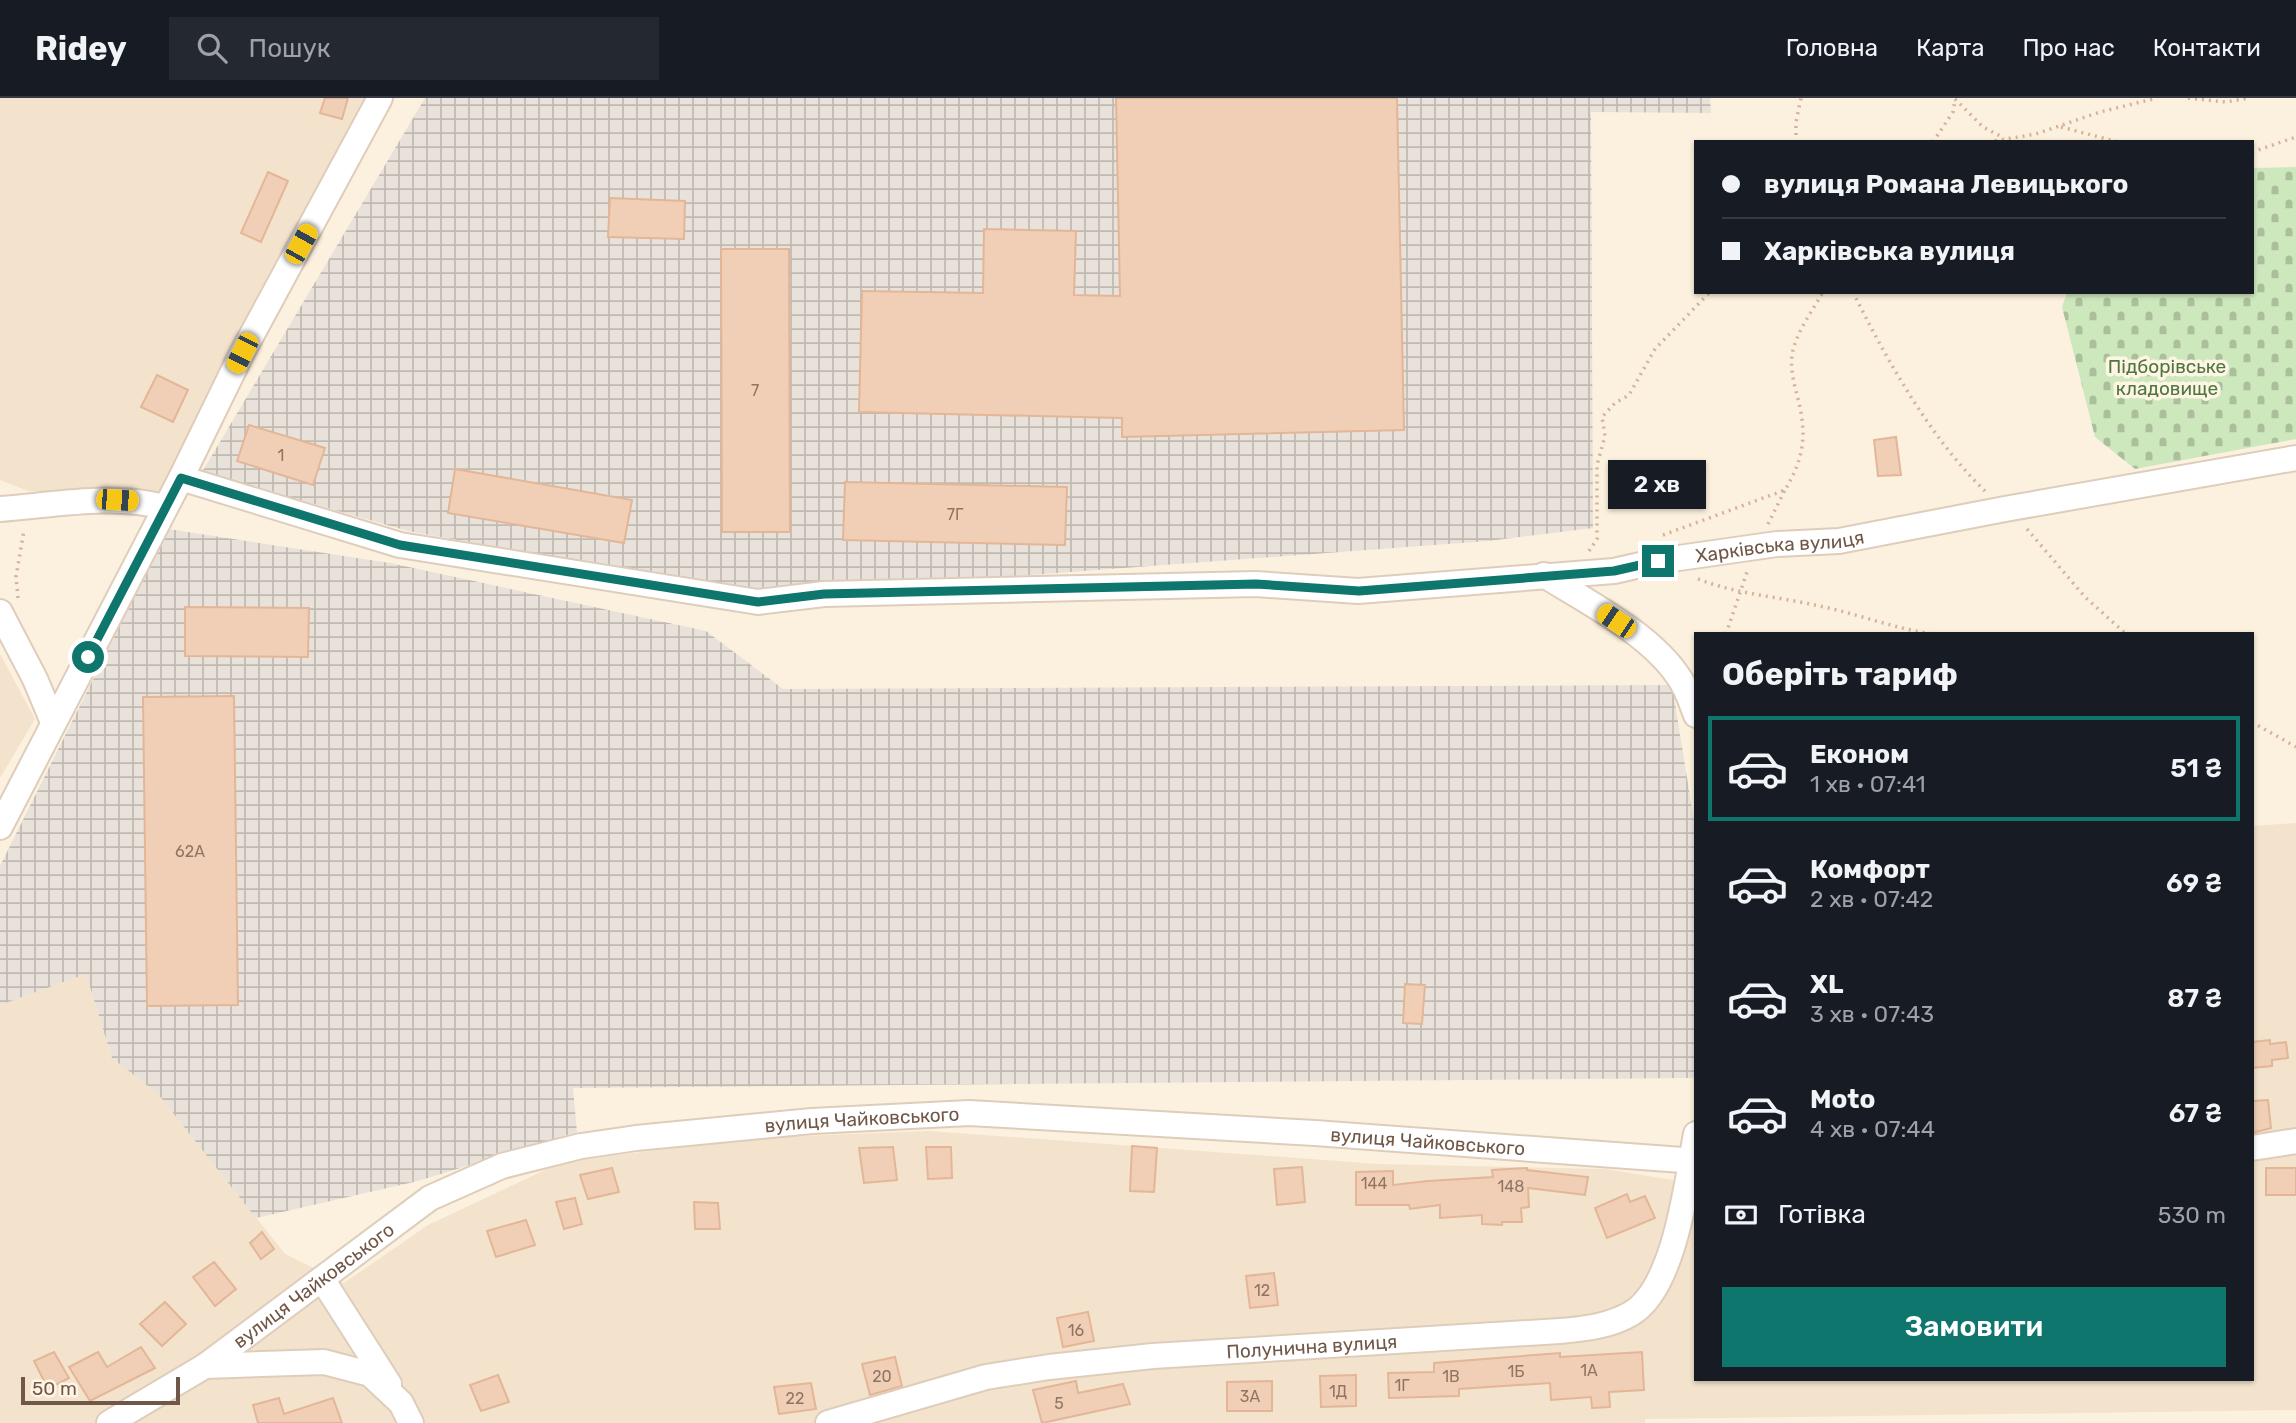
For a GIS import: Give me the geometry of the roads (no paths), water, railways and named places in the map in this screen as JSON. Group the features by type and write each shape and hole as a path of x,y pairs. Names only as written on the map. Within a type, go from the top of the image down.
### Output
{"street":[{"path":"0,827 6,805 53,722 166,507 242,353 380,98"},
{"name":"Харківська вулиця","path":"181,478 400,545 758,602 824,594 1256,584 1359,591 1614,571 1658,561 1777,544 1839,541 2296,458"},
{"path":"0,509 117,500 166,507"},
{"path":"1544,575 1628,629 1665,659 1680,678 1694,710"},
{"path":"10,609 53,722"},
{"name":"вулиця Чайковського","path":"109,1423 205,1366 430,1198 502,1166 581,1146 812,1121 919,1115 1016,1114 1693,1161"},
{"path":"2254,1148 2296,1142"},
{"name":"Полунична вулиця","path":"828,1423 986,1377 1049,1367 1181,1354 1560,1331 1608,1324 1638,1310 1656,1285 1676,1233 1693,1161"},
{"path":"322,1279 406,1413"},
{"path":"205,1366 324,1362 370,1374 406,1413"}],"park label":[{"name":"Підборівське кладовище","path":"2167,377"}]}
